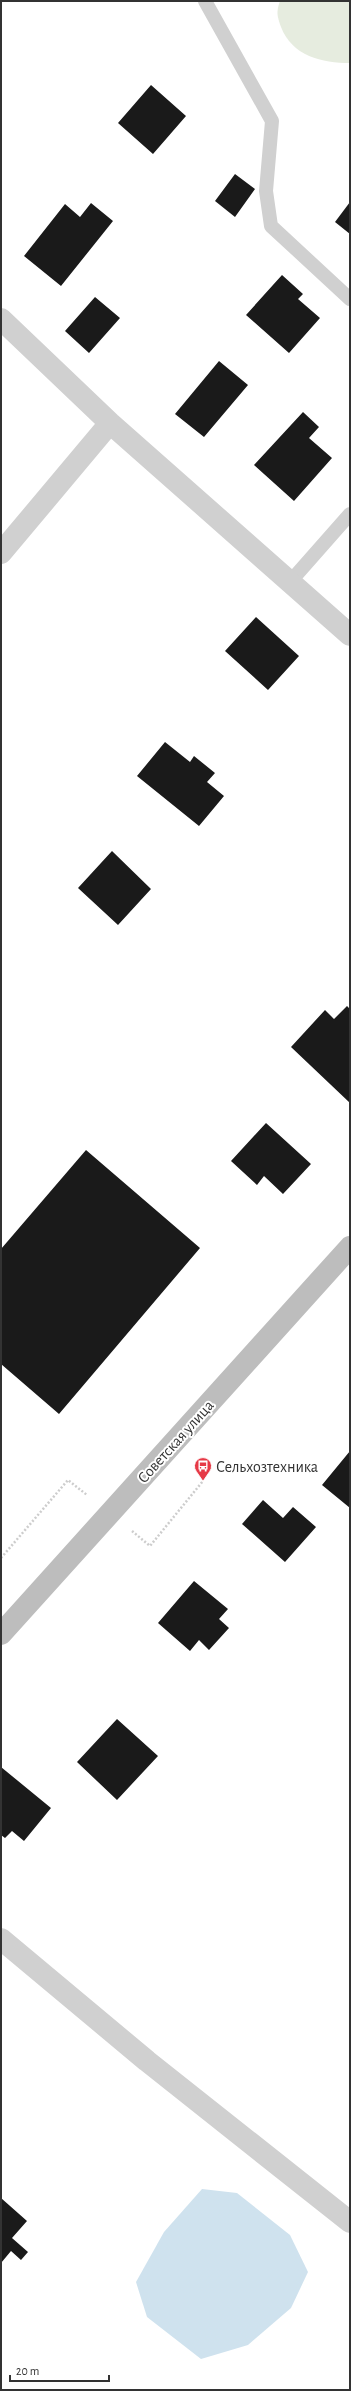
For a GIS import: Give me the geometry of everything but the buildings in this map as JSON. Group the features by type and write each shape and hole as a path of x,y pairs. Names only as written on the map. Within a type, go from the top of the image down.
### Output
{"street":[{"path":"1,319 110,423 350,635"},
{"path":"1,553 110,423"},
{"name":"Советская улица","path":"1,1634 350,1247"},
{"path":"1,1939 153,2066 350,2222"}],"lane":[{"path":"205,1 272,121 266,191 271,226 350,299"},
{"path":"290,582 350,514"}],"shaded area":[{"path":"280,1 350,1 350,63 339,63 309,56 292,45 286,37 279,20 278,8"}],"water":[{"path":"202,2189 237,2193 290,2235 308,2272 291,2308 248,2345 201,2359 147,2317 136,2282 164,2232"}],"place":[{"name":"Сельхозтехника","path":"203,1481"}]}
